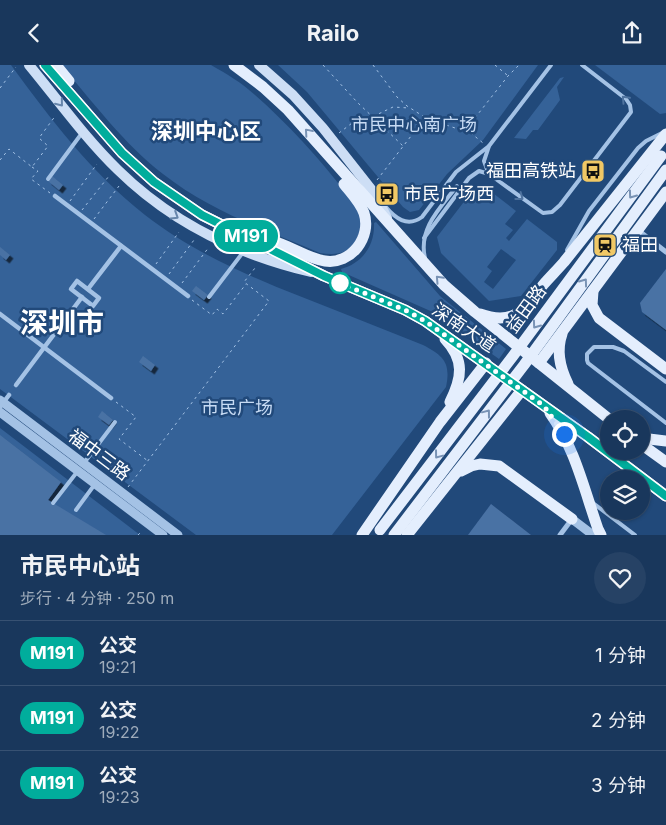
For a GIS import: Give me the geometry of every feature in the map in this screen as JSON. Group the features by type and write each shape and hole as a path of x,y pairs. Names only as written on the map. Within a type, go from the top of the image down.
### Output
{"main road":[{"path":"29,65 116,168 166,209 191,225 244,251 293,268 324,276"},
{"name":"深南大道","path":"46,65 98,127 135,167 169,194 202,215 324,276 405,310 425,321 522,389 666,496"},
{"path":"56,65 77,92 98,127"},
{"name":"深南大道","path":"234,65 276,98 444,285 600,412"},
{"path":"259,65 287,89 307,110 376,195 391,226"},
{"path":"475,312 496,318 513,316 526,308 666,132"},
{"name":"益田路","path":"378,533 507,364 664,152"},
{"path":"245,236 279,243 326,261 343,258 354,251 364,235 366,221 364,211 336,174 327,155"},
{"name":"益田路","path":"394,535 524,365 666,170"},
{"path":"539,363 666,192"},
{"path":"593,290 592,305 599,318 666,369"},
{"path":"425,321 447,341 457,357 459,365 458,384 440,422"},
{"path":"564,329 559,353 564,376 570,387"},
{"path":"362,535 440,422 486,363"},
{"path":"407,535 522,389"},
{"path":"544,406 560,427 571,448 601,535"},
{"path":"650,438 666,441"},
{"path":"650,450 666,462"},
{"path":"453,477 462,470 475,465 489,464 499,466 572,519"}],"street":[{"path":"54,196 188,296"},
{"path":"638,230 666,251"},
{"path":"88,289 121,246"},
{"path":"77,281 100,297 93,306 82,297 71,289 77,281"},
{"path":"16,385 82,297"},
{"path":"0,314 111,398"},
{"path":"0,407 9,395"},
{"name":"福中三路","path":"0,400 81,467 95,484 163,535"},
{"name":"福中三路","path":"0,412 178,535"},
{"path":"560,535 572,519 593,535"}],"lane":[{"path":"376,195 398,219 411,222 417,221 456,172 489,146 552,65"},
{"path":"489,146 484,161 489,173 538,211 548,213 560,205 630,112 630,105 626,99 582,65"},
{"path":"48,179 84,131"},
{"path":"424,238 469,178 479,171 489,173"},
{"path":"427,265 423,248 430,220 457,186"},
{"path":"209,297 244,251"},
{"path":"666,382 617,348 594,347 587,354 586,360 588,363 666,423"},
{"path":"53,503 115,423"},
{"path":"76,510 95,484"},
{"path":"589,501 635,535"}],"path":[{"path":"323,65 372,117 403,146"},
{"path":"373,65 397,97 409,108 426,118 455,128 466,129 483,143"},
{"path":"495,65 508,76"},
{"path":"466,129 519,65"},
{"path":"0,88 16,67"},
{"path":"339,133 356,120 372,117 393,107 409,108"},
{"path":"32,167 48,146 39,139 56,115"},
{"path":"377,180 426,118"},
{"path":"1,158 8,149 38,171 31,179 54,196"},
{"path":"66,205 97,164"},
{"path":"79,215 109,176"},
{"path":"91,224 119,187"},
{"path":"152,269 179,232"},
{"path":"165,279 194,240"},
{"path":"178,289 209,247"},
{"path":"188,296 212,315 217,309 224,314 255,268"},
{"path":"127,488 269,301 246,284"},
{"path":"111,398 136,417 119,439 148,461"}],"green space":[{"name":"市民广场","path":"0,65 11,65 41,106 89,163 125,198 168,231 191,246 241,272 423,345 436,353 444,361 447,372 446,387 332,535 196,535 0,389"},
{"path":"61,65 211,65 223,72 250,91 279,118 314,154 355,203 362,218 361,228 353,245 341,253 320,253 239,219 200,199 163,174 135,150"},
{"name":"市民中心南广场","path":"278,65 538,65 483,140 447,174 419,210 410,212 403,207 307,92"},
{"path":"595,65 666,65 666,113 660,114"},
{"path":"564,77 557,87 560,100 538,130 533,130 526,139 514,138 560,78"},
{"path":"476,186 485,187 516,211 505,224 513,230 506,238 509,241 527,219 557,242 557,250 521,296 489,301 441,253 437,237","holes":["501,249 516,260 493,289 484,282 492,271 487,267"]},
{"path":"376,222 440,296 506,349 499,359 435,313 342,272 341,269 356,262 366,252 370,246 374,223"},
{"path":"0,428 140,535 0,535"}],"building":[{"path":"52,176 63,185 59,190 48,181"},
{"path":"0,247 10,255 6,260 0,255"},
{"path":"666,269 666,330 642,312 640,303"},
{"path":"196,286 208,295 204,300 192,291"},
{"path":"143,356 155,365 151,371 139,362"},
{"path":"102,411 113,420 109,425 98,417"},
{"path":"0,435 61,482 48,500 106,535 0,535"},
{"path":"491,504 531,535 468,535"}],"bus line":[{"name":"M191","path":"45,65 135,167 169,194 202,215 324,276 405,310 425,321 588,437 666,496"}],"place":[{"name":"福田高铁站","path":"593,171"},
{"name":"市民广场西","path":"387,194"},
{"name":"福田","path":"605,245"}],"district":[{"name":"深圳中心区","path":"206,131"},
{"name":"深圳市","path":"62,323"}],"route":[{"path":"340,283 405,310 425,321 544,406 564,434"}]}
